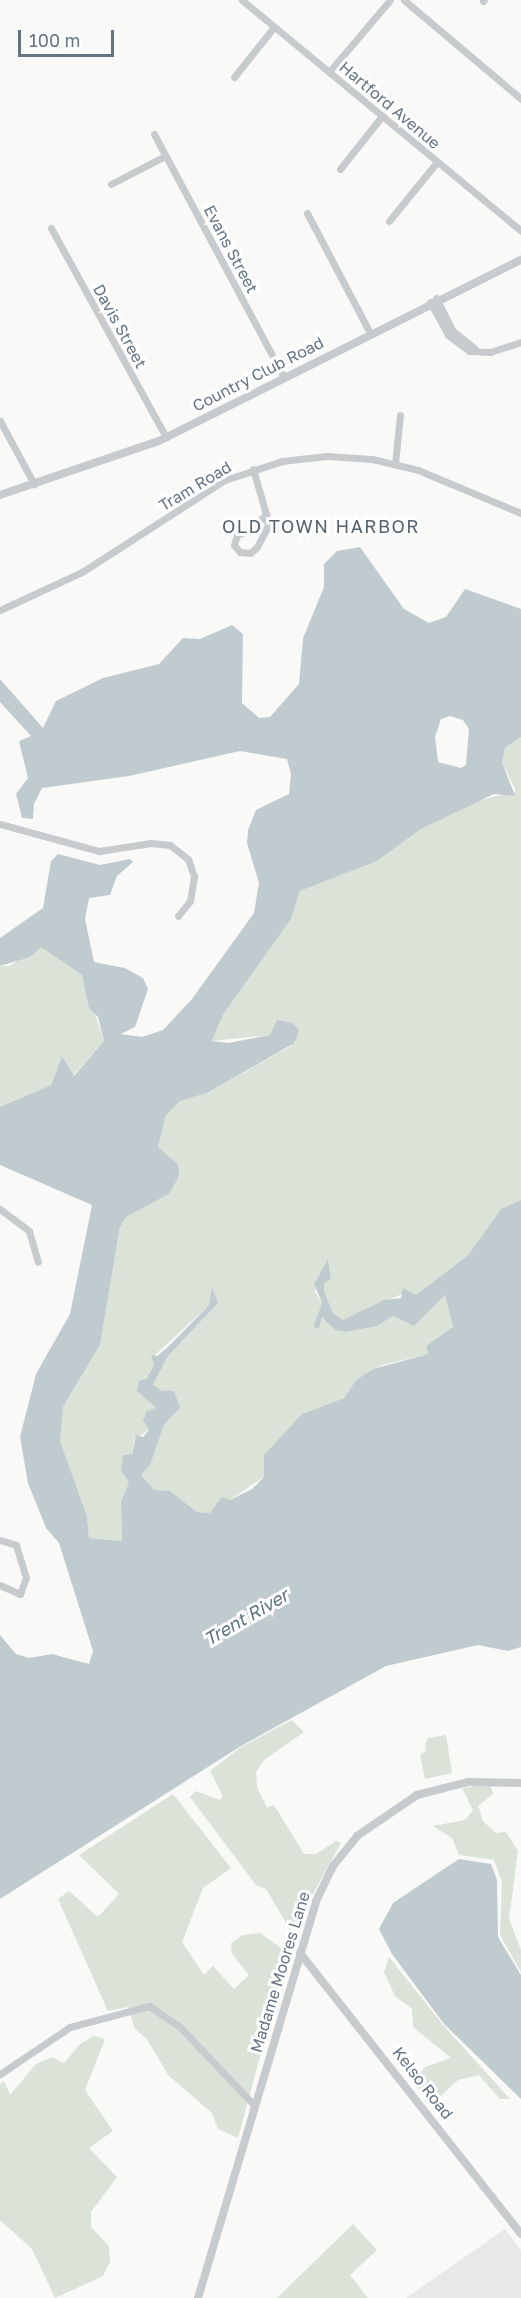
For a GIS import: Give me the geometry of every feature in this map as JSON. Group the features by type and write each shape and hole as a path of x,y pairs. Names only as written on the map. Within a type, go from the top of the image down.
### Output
{"street":[{"name":"Hartford Avenue","path":"242,0 521,231"},
{"path":"329,72 390,0"},
{"path":"404,0 521,99"},
{"path":"234,77 274,27"},
{"path":"340,169 382,116"},
{"name":"Evans Street","path":"154,134 284,377"},
{"path":"111,183 165,156"},
{"path":"389,221 437,162"},
{"path":"308,213 370,333"},
{"name":"Davis Street","path":"51,228 166,437"},
{"name":"Country Club Road","path":"0,495 166,437 433,300 521,260"},
{"path":"433,300 458,345 479,351 521,342"},
{"path":"395,464 400,415"},
{"path":"0,422 34,484"},
{"name":"Tram Road","path":"0,610 82,572 212,488 253,469 327,456 395,464 521,513"},
{"path":"253,469 266,514 268,526 257,547 250,553 240,552 234,545 237,535 252,529 266,514"},
{"path":"0,824 99,851 152,843 170,845 188,859 194,876 190,901 178,916"},
{"path":"0,1209 28,1231 38,1262"},
{"path":"0,1540 21,1553 26,1577 20,1594 0,1585"},
{"name":"Madame Moores Lane","path":"198,2298 316,1901 333,1866 357,1836 383,1816 417,1795 451,1784 521,1784"},
{"name":"Kelso Road","path":"300,1953 521,2234"},
{"path":"0,2074 70,2027 149,2006 179,2026 255,2106"}],"shaded area":[{"path":"521,737 521,1200 501,1209 468,1255 416,1295 402,1294 343,1320 333,1313 324,1291 324,1283 331,1278 328,1260 316,1280 315,1292 322,1303 313,1327 319,1329 322,1317 347,1332 377,1326 393,1316 411,1322 445,1295 453,1327 426,1346 428,1354 382,1365 356,1380 344,1398 302,1414 264,1477 210,1513 197,1512 170,1491 154,1490 141,1475 150,1464 164,1425 180,1408 153,1385 168,1356 218,1303 212,1290 210,1304 155,1355 154,1365 138,1391 156,1408 149,1430 134,1439 132,1454 123,1455 129,1482 121,1502 122,1541 89,1538 87,1516 60,1441 59,1424 63,1407 100,1345 120,1227 126,1217 169,1194 178,1164 158,1147 166,1115 180,1101 207,1093 293,1045 270,1035 212,1041 223,1015 291,919 300,891 377,861 421,829 478,801 516,791 502,762 505,748"},
{"path":"40,946 82,975 104,1041 73,1076 62,1056 51,1085 0,1107 0,966 9,966"},
{"path":"292,1720 304,1732 264,1760 256,1772 257,1787 267,1808 274,1805 304,1854 316,1854 336,1841 341,1843 309,1901 298,1933 293,1935 266,1889 256,1885 190,1797 196,1791 220,1800 223,1796 210,1771 241,1747"},
{"path":"446,1735 452,1773 425,1779 420,1755 426,1751 425,1744 428,1738"},
{"path":"490,1784 493,1794 478,1806 483,1821 496,1833 506,1832 518,1851 509,1919 521,1950 521,1972 500,1935 502,1882 494,1860 459,1855 452,1838 433,1826 465,1820 473,1810 462,1788"},
{"path":"173,1794 231,1868 203,1888 182,1942 204,1975 213,1966 234,1989 249,1975 232,1954 231,1943 243,1935 260,1933 288,1953 238,2138 218,2129 212,2113 168,2075 147,2039 135,2029 128,2007 108,2011 58,1899 69,1891 98,1917 119,1894 79,1855"},
{"path":"389,1957 444,2026 510,2099 500,2099 479,2075 458,2080 430,2106 413,2082 425,2067 451,2058 413,2027 412,2009 395,1996 384,1972"},
{"path":"94,2036 105,2039 85,2090 113,2131 89,2148 117,2177 91,2212 91,2227 109,2246 110,2261 103,2276 55,2298 32,2249 0,2220 0,2084 4,2081 10,2095 36,2064 52,2057 64,2063 80,2044"},
{"path":"353,2224 377,2250 350,2275 368,2298 277,2298"},
{"path":"505,2229 521,2250 521,2298 406,2298"}],"water":[{"name":"Trent River","path":"360,547 404,609 429,623 446,617 465,589 521,609 521,737 505,748 502,762 515,796 494,794 421,829 377,861 300,891 291,919 223,1015 212,1041 228,1043 270,1035 277,1020 292,1023 299,1030 297,1037 293,1044 207,1093 180,1101 166,1115 158,1147 178,1164 179,1176 169,1194 126,1217 120,1227 100,1345 63,1407 60,1441 87,1516 89,1538 122,1541 121,1502 129,1482 121,1471 123,1455 132,1454 136,1435 143,1437 149,1430 143,1420 147,1411 156,1408 137,1391 139,1381 146,1379 154,1365 151,1355 157,1356 168,1347 209,1305 212,1288 218,1303 168,1356 153,1385 162,1391 174,1391 180,1408 164,1425 150,1465 141,1475 154,1490 170,1491 197,1512 210,1513 222,1497 230,1500 252,1489 264,1477 264,1455 302,1414 344,1398 356,1380 373,1369 428,1354 426,1346 453,1327 445,1295 414,1326 393,1316 377,1326 347,1332 335,1330 322,1317 319,1329 313,1327 322,1303 314,1284 328,1259 331,1279 324,1283 324,1291 333,1313 343,1320 384,1300 401,1298 403,1288 416,1295 468,1255 501,1209 521,1200 521,1647 508,1651 478,1645 386,1666 241,1746 0,1899 0,1635 16,1654 29,1658 52,1654 89,1664 93,1651 59,1543 46,1528 28,1483 20,1437 36,1374 70,1314 92,1205 0,1165 0,1107 51,1085 62,1056 74,1076 104,1041 98,1017 89,1008 82,975 41,947 30,957 0,966 0,938 43,908 51,861 58,854 100,865 130,859 133,862 117,876 110,895 89,898 85,919 94,962 125,968 143,978 148,989 135,1027 121,1034 142,1037 163,1030 192,999 254,913 259,883 247,843 248,830 256,810 289,794 291,774 287,759 240,751 129,776 42,788 34,804 33,819 22,818 16,794 28,778 19,741 31,736 0,702 0,679 43,728 56,701 103,678 159,664 183,638 200,639 232,625 243,634 242,703 259,718 270,717 299,684 303,638 324,587 324,564 337,551","holes":["450,716 463,720 469,729 466,765 461,768 438,762 435,737 441,719"]},
{"path":"459,1859 491,1864 497,1880 498,1937 521,1975 521,2099 444,2024 392,1954 379,1929 393,1903"}],"district":[{"name":"OLD TOWN HARBOR","path":"321,526"}]}
